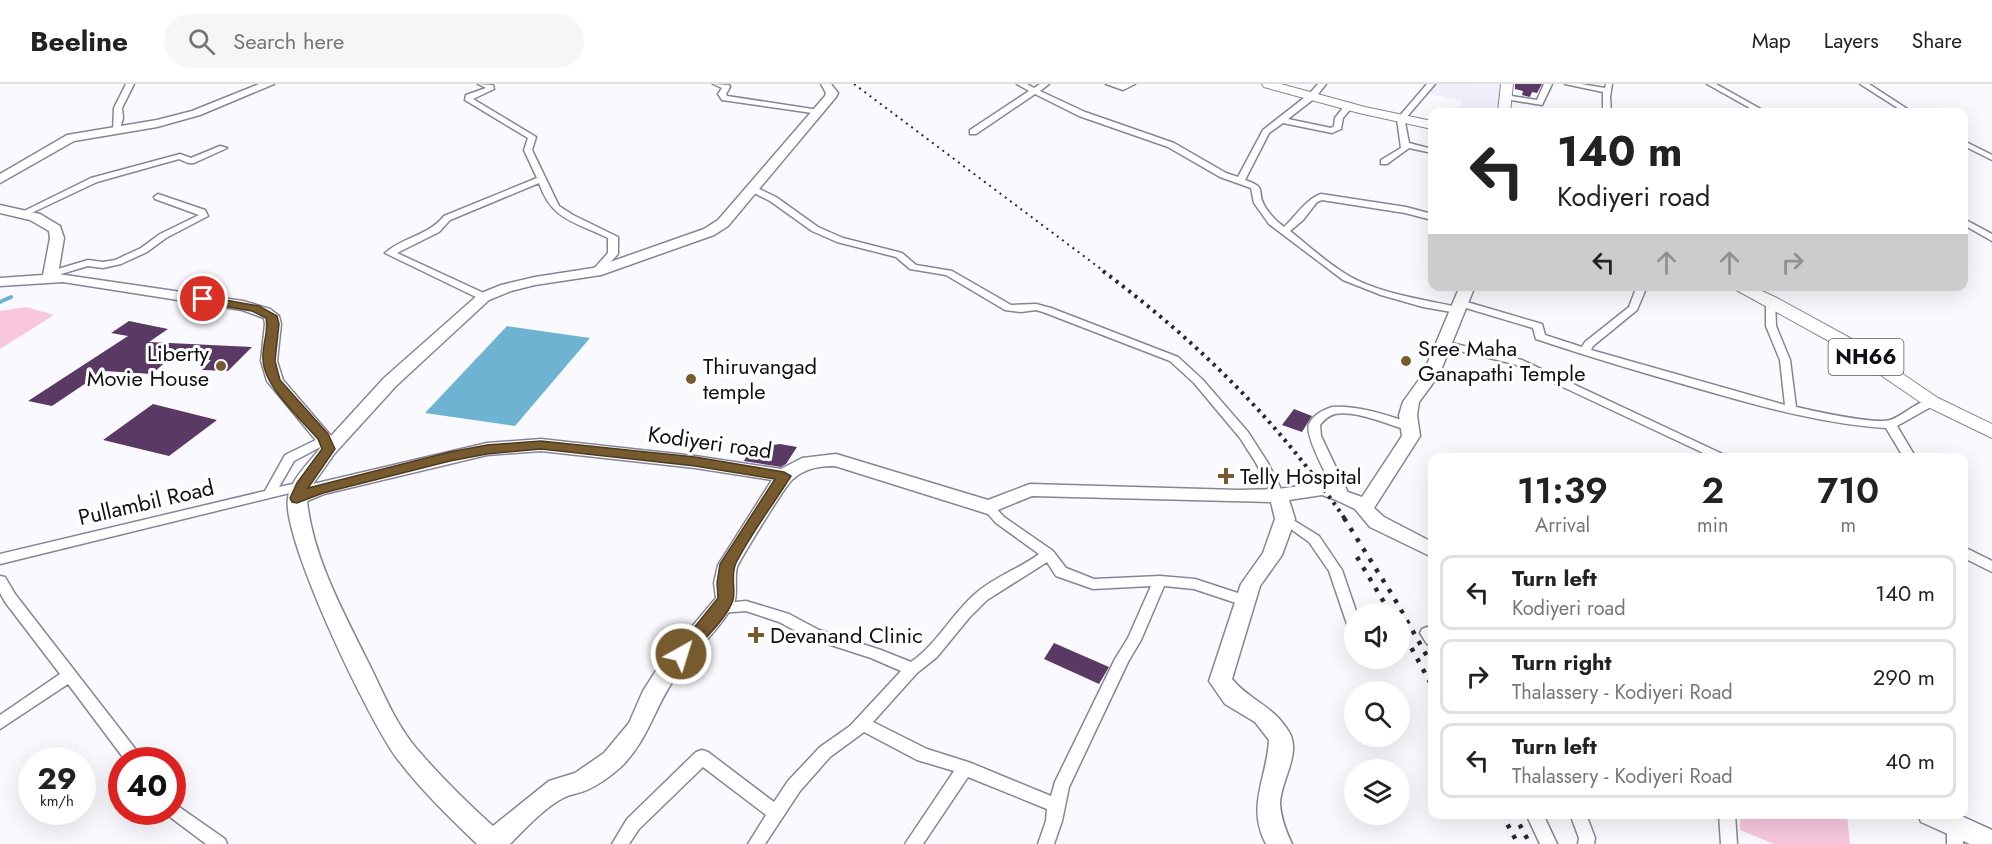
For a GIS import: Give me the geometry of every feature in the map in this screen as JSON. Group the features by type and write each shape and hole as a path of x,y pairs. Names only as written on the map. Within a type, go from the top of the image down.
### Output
{"main road":[{"path":"1268,84 1428,124"},
{"path":"1504,108 1506,91"},
{"name":"NH66","path":"1748,291 1771,301 1844,342 1932,402 1992,432"}],"street":[{"path":"116,129 119,118 118,108 130,84"},
{"path":"0,179 71,138 157,123 196,113 269,84"},
{"path":"482,84 491,88 469,97 469,100 532,137 528,150 552,203 558,210 613,237 613,254 596,272"},
{"path":"717,84 726,87 723,94 725,98 819,112"},
{"path":"826,84 832,93 819,112 723,223 709,232 596,272 535,281 506,288 484,297 467,310 326,445 299,492 300,528 329,604 390,728 407,754 456,808 493,844 521,817 557,789 582,782 612,759 639,729 651,698 667,672 720,608 746,606 775,615 814,634 876,654 912,669"},
{"path":"1021,84 1082,114 1171,145 1224,176 1254,186 1257,190 1258,203 1272,222 1283,232 1330,267 1366,287 1423,304 1459,306 1538,326 1540,337 1652,373 1791,410 1853,423 1890,426 1932,402"},
{"path":"973,132 1045,84"},
{"path":"1110,84 1123,88 1131,84"},
{"path":"1240,182 1266,132 1312,96 1322,84"},
{"path":"1384,162 1405,149 1401,119 1431,84"},
{"path":"1538,108 1548,84"},
{"path":"1569,84 1609,87 1607,108"},
{"path":"1711,84 1755,108"},
{"path":"1864,84 1902,108"},
{"path":"1506,91 1539,103"},
{"path":"1281,120 1332,130 1338,127 1339,118 1349,106"},
{"path":"1405,145 1428,150"},
{"path":"1968,145 1992,158"},
{"path":"22,214 94,180 180,156 190,161 224,148"},
{"path":"484,297 390,253 398,247 441,229 447,218 542,179"},
{"path":"753,189 773,199 815,229 840,240 899,255 913,267 949,273 1009,308 1036,307 1047,310 1174,359 1198,381 1244,435 1262,463 1278,495 1285,519 1272,555 1251,584 1220,681 1233,697 1263,715 1281,738 1280,757 1268,802 1272,831 1279,844"},
{"path":"0,282 50,276 88,263 103,265 118,262 204,216 202,212 158,197"},
{"path":"1283,232 1300,218 1314,200 1320,197 1406,210 1428,216"},
{"path":"0,209 35,217 55,229 57,238 50,276"},
{"path":"1968,224 1992,238"},
{"path":"50,276 265,312 271,316 273,324 268,361 274,381 326,445"},
{"path":"1428,548 1377,522 1364,509 1411,436 1408,415 1411,402 1431,375 1466,291"},
{"path":"1585,352 1589,344 1633,308 1640,291"},
{"path":"1771,301 1771,326 1785,360 1791,410"},
{"path":"1443,344 1518,362 1715,453"},
{"path":"1343,495 1315,436 1314,425 1321,415 1335,410 1348,411 1410,428"},
{"path":"1890,426 1907,453"},
{"path":"269,494 289,458 326,445"},
{"name":"Kodiyeri road","path":"299,492 487,449 541,445 695,462 784,476 728,564 724,583 726,599 720,608"},
{"path":"784,476 799,465 814,459 836,460 988,507 1000,520 1048,554 1061,572 1093,584 1160,581 1195,584 1245,602"},
{"path":"988,507 1030,490 1278,495 1322,489 1343,495 1365,506"},
{"name":"Pullambil Road","path":"0,559 269,494 299,492"},
{"path":"1285,519 1314,538 1335,570 1347,603"},
{"path":"756,844 794,786 825,752 855,731 912,669 923,663 943,643 965,612 982,596 1048,554"},
{"path":"1968,554 1992,567"},
{"path":"0,581 10,598 124,747"},
{"path":"1046,844 1054,821 1061,787 1122,659 1134,640 1160,581"},
{"path":"0,723 70,675"},
{"path":"861,723 923,755 965,768 1056,805"},
{"path":"620,844 633,824 702,757 775,812"},
{"path":"913,844 965,768"},
{"path":"186,819 219,844"},
{"path":"1536,819 1549,844"},
{"path":"1580,819 1587,838 1586,844"},
{"path":"1727,819 1729,844"},
{"path":"1936,819 1955,835 1992,842"}],"shaded area":[{"path":"1433,84 1504,85 1501,108 1459,108 1463,101 1426,93"},
{"path":"26,307 54,315 0,349 0,311"},
{"path":"1740,819 1847,819 1850,844 1774,844 1740,830"}],"water":[{"path":"507,326 590,338 515,426 425,413"}],"building":[{"path":"1515,84 1542,84 1537,93 1532,92 1530,97 1522,95 1523,91 1515,89"},
{"path":"129,321 168,329 149,342 252,347 228,371 202,370 211,360 170,358 152,374 104,371 52,406 28,401 128,336 111,333"},
{"path":"153,404 217,420 169,456 103,440"},
{"path":"1294,409 1312,416 1302,432 1282,425"},
{"path":"780,444 797,447 786,464 781,467 744,461 751,448"},
{"path":"1054,643 1109,667 1099,684 1044,659"}],"waterway":[{"path":"0,302 11,297"}],"railway":[{"path":"854,84 1105,272"},
{"path":"1103,271 1172,326 1235,385 1292,449 1345,519"},
{"path":"1344,518 1393,596 1428,658"},
{"path":"1357,557 1384,603"},
{"path":"1410,645 1428,679"},
{"path":"1505,819 1518,844"},
{"path":"1517,819 1530,844"}],"place":[{"name":"Sree Maha Ganapathi Temple","path":"1406,361"},
{"name":"Liberty Movie House","path":"221,366"},
{"name":"Thiruvangad temple","path":"691,379"},
{"name":"Telly Hospital","path":"1226,476"},
{"name":"Devanand Clinic","path":"756,635"}],"route":[{"path":"203,299 255,308 271,316 273,324 268,361 274,381 324,437 329,449 302,486 297,498 319,489 450,457 487,449 541,445 695,462 784,476 728,564 724,583 726,599 716,615 681,654"}]}
